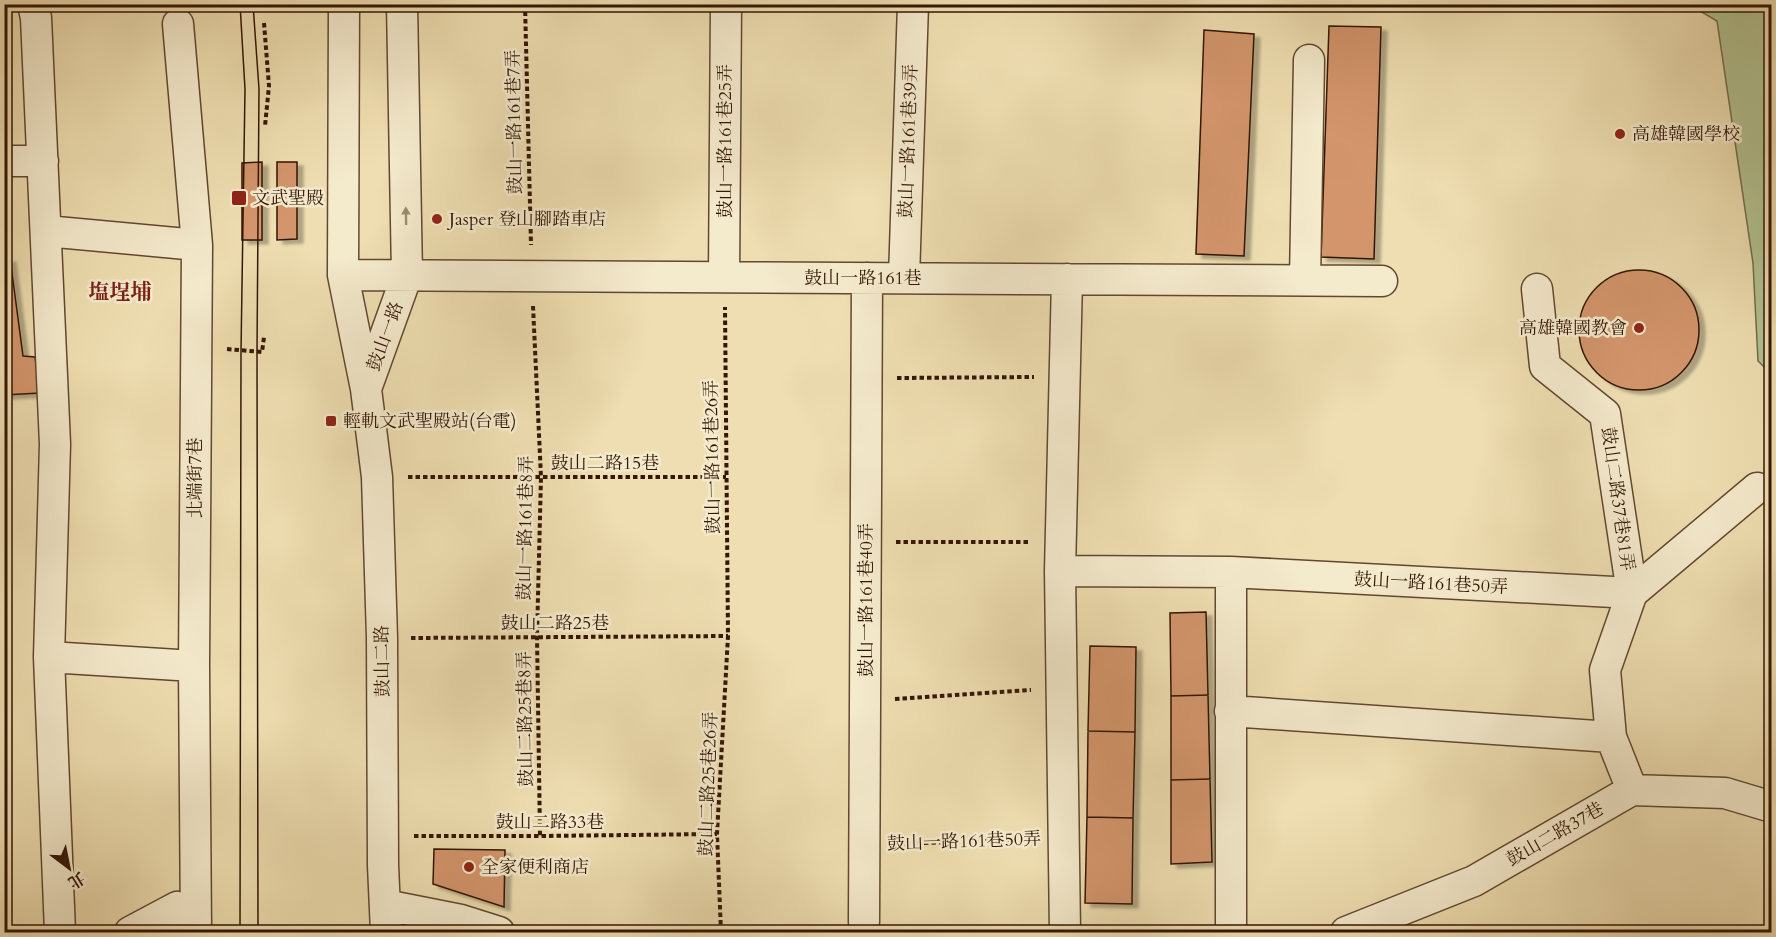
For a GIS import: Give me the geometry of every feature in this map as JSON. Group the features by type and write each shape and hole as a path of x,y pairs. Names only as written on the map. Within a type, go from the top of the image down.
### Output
{"street":[{"path":"33,4 36,18 55,444 49,657 60,933"},
{"name":"鼓山一路","path":"344,4 343,275 366,389"},
{"name":"鼓山一路","path":"366,389 407,274 402,4"},
{"name":"鼓山一路161巷25弄","path":"724,277 726,4"},
{"name":"鼓山一路161巷39弄","path":"904,278 913,4"},
{"name":"北端街7巷","path":"178,24 197,245 194,666 196,927"},
{"path":"1305,280 1309,60"},
{"path":"4,161 43,161"},
{"path":"46,231 197,245"},
{"name":"鼓山一路161巷","path":"343,275 1383,281"},
{"name":"鼓山一路161巷40弄","path":"864,922 867,278"},
{"name":"鼓山一路161巷50弄","path":"1065,933 1060,556 1066,279"},
{"name":"鼓山二路37巷81弄","path":"1537,289 1545,366 1605,414 1632,593 1605,670 1611,737 1632,790"},
{"name":"鼓山二路","path":"366,389 377,477 386,919"},
{"name":"鼓山二路37巷81弄","path":"1632,593 1758,488"},
{"name":"鼓山一路161巷50弄","path":"1060,556 1231,572 1632,593"},
{"path":"1231,572 1231,933"},
{"path":"49,657 194,666"},
{"path":"1230,711 1611,737"},
{"path":"1632,790 1725,793 1772,807"},
{"name":"鼓山二路37巷","path":"1346,933 1474,881 1632,790"},
{"path":"130,933 177,907 196,927"},
{"path":"386,919 461,920 499,933"}],"path":[{"name":"鼓山一路161巷7弄","path":"525,4 532,275"},
{"path":"264,23 269,86 265,126"},
{"name":"鼓山一路161巷8弄","path":"532,275 542,477 537,636"},
{"name":"鼓山一路161巷26弄","path":"724,277 728,636"},
{"path":"221,348 262,352 264,337"},
{"path":"867,378 1064,377"},
{"name":"鼓山二路15巷","path":"377,477 726,477"},
{"path":"866,541 1060,556"},
{"name":"鼓山二路25巷8弄","path":"537,636 540,836"},
{"name":"鼓山二路25巷","path":"382,638 728,636"},
{"name":"鼓山二路25巷26弄","path":"721,933 717,834 728,636"},
{"path":"865,701 1062,688"},
{"name":"鼓山二路33巷","path":"383,836 717,834"},
{"name":"鼓山一路161巷50弄","path":"865,845 1064,838"}],"green space":[{"path":"1690,5 1771,5 1771,374 1758,361 1753,263 1717,21"}],"building":[{"path":"1329,26 1381,27 1374,259 1321,257"},
{"path":"1204,30 1254,34 1244,256 1196,254"},
{"name":"文武聖殿","path":"262,162 262,240 242,240 242,163"},
{"name":"文武聖殿","path":"277,162 297,162 297,239 277,240"},
{"path":"10,258 23,356 35,357 40,393 4,395 4,259"},
{"name":"高雄韓國教會","path":"1639,270 1662,275 1681,288 1694,307 1699,330 1694,353 1681,372 1662,385 1639,390 1616,385 1597,372 1584,353 1579,330 1584,307 1597,288 1616,275"},
{"path":"1206,612 1208,695 1171,696 1170,613"},
{"path":"1090,646 1136,647 1135,732 1088,731"},
{"path":"1208,695 1210,779 1171,780 1171,696"},
{"path":"1088,731 1135,732 1133,818 1087,817"},
{"path":"1210,779 1212,862 1171,864 1171,780"},
{"path":"1087,817 1133,818 1132,904 1085,903"},
{"name":"全家便利商店","path":"434,849 505,850 504,907 433,884"}],"tram line":[{"path":"240,4 245,89 241,351 240,932"},
{"path":"253,4 259,89 258,932"}],"place":[{"name":"高雄韓國學校","path":"1620,134"},
{"name":"文武聖殿","path":"239,198"},
{"name":"Jasper 登山腳踏車店","path":"437,219"},
{"name":"高雄韓國教會","path":"1639,328"},
{"name":"輕軌文武聖殿站(台電)","path":"331,421"},
{"name":"全家便利商店","path":"469,867"}],"district":[{"name":"塩埕埔","path":"120,292"}]}
